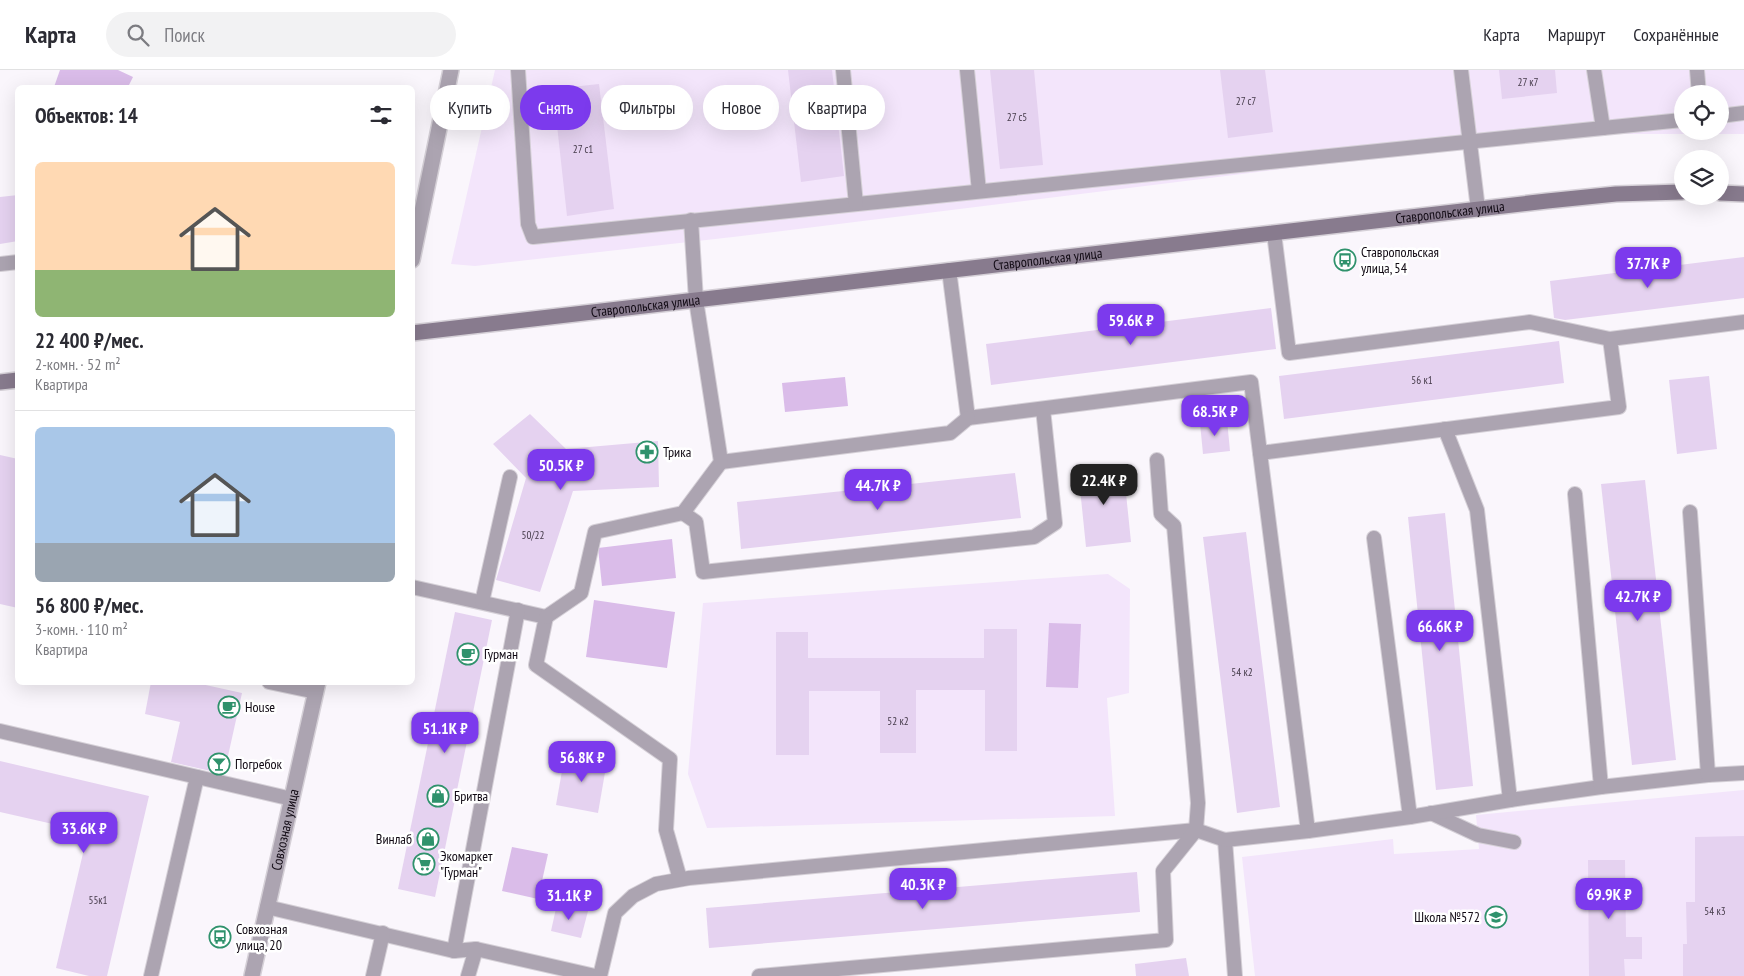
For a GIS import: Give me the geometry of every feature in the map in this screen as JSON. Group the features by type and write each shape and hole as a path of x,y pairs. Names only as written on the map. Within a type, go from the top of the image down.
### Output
{"main road":[{"name":"Ставропольская улица","path":"415,333 1478,209 1616,194 1674,192"},
{"path":"1729,193 1744,194"},
{"path":"0,382 15,380"}],"street":[{"path":"415,245 451,70"},
{"name":"Совхозная улица","path":"252,976 317,687"}],"lane":[{"path":"518,70 528,224 533,237 1674,121"},
{"path":"843,70 856,204"},
{"path":"967,70 980,191"},
{"path":"1461,70 1478,209"},
{"path":"1594,70 1603,128"},
{"path":"1697,70 1698,85"},
{"path":"1729,115 1744,113"},
{"path":"680,879 666,830 670,759 536,665 546,617 581,593 595,532 683,513 721,462 696,300 691,220"},
{"path":"1274,233 1289,353 1530,322 1610,339 1744,322"},
{"path":"0,264 15,262"},
{"path":"949,270 968,418"},
{"path":"1260,452 1619,408 1610,339"},
{"path":"721,462 950,433 968,418 1251,382 1308,832"},
{"path":"683,513 696,522 703,572 1034,537 1055,523 1043,408"},
{"path":"1445,429 1477,510 1510,800"},
{"path":"759,976 1166,940 1163,871 1196,830 1198,803 1174,526 1161,514 1157,460"},
{"path":"482,602 510,477"},
{"path":"1574,494 1601,788"},
{"path":"1690,512 1708,775"},
{"path":"1374,538 1410,817"},
{"path":"415,588 546,617"},
{"path":"454,951 518,610"},
{"path":"298,685 317,687"},
{"path":"0,731 292,799"},
{"path":"600,976 615,913 633,896 656,884 680,879 1196,830 1225,840 1308,832 1510,800 1708,775 1744,773"},
{"path":"151,976 197,777"},
{"path":"1431,813 1478,835 1514,842"},
{"path":"1225,840 1235,976"},
{"path":"267,906 454,951 476,949 595,976"},
{"path":"373,976 383,933"},
{"path":"468,976 476,949"}],"shaded area":[{"path":"60,70 118,70 133,77 129,85 55,85"},
{"path":"495,70 1744,70 1744,134 1729,134 1729,85 1674,85 1674,134 1617,134 1299,167 733,237 475,266 451,264 481,130 510,130 510,85 492,85"},
{"path":"845,377 848,406 785,412 782,383"},
{"path":"672,539 676,578 602,586 598,548"},
{"path":"1108,574 1130,589 1129,693 1107,698 1115,816 707,828 688,774 703,603"},
{"path":"594,600 675,612 667,668 586,657"},
{"path":"1049,623 1081,624 1078,688 1046,687"},
{"name":"Школа №572","path":"1744,790 1744,976 1255,976 1242,857 1393,839 1394,854 1479,849 1476,815"},
{"path":"512,847 548,854 538,899 502,891"}],"building":[{"path":"788,70 832,70 834,85 790,85"},
{"path":"990,70 1034,70 1043,165 1000,169"},
{"path":"1220,70 1265,70 1273,132 1228,138"},
{"path":"1499,70 1555,70 1557,93 1502,99"},
{"path":"599,84 601,130 605,130 614,209 567,216 558,130 591,130 590,85"},
{"path":"795,130 839,130 844,176 801,182"},
{"path":"15,195 15,242 0,244 0,197"},
{"path":"1744,257 1744,298 1565,320 1554,318 1550,281"},
{"path":"1271,308 1276,349 991,385 986,344"},
{"path":"1559,341 1564,383 1284,419 1279,376"},
{"path":"1709,376 1717,449 1677,454 1669,380"},
{"path":"530,414 566,449 658,441 659,487 573,491 540,592 496,580 526,478 493,444"},
{"path":"1227,420 1230,451 1203,454 1200,423"},
{"path":"0,455 15,458 15,607 0,604"},
{"path":"1123,464 1131,542 1086,547 1078,469"},
{"path":"1015,473 1021,518 741,549 737,502"},
{"path":"1645,480 1676,760 1632,765 1601,484"},
{"path":"1445,513 1473,786 1436,790 1408,517"},
{"path":"1246,532 1280,807 1237,813 1203,537"},
{"path":"455,612 492,620 435,897 398,889"},
{"path":"984,629 1017,629 1017,751 985,751 985,690 916,690 916,753 880,753 880,691 809,691 809,755 776,755 776,632 808,632 808,658 984,658"},
{"path":"150,685 206,685 242,693 224,774 171,762 180,722 145,714"},
{"path":"565,754 607,761 598,813 556,805"},
{"path":"0,761 149,796 107,976 89,976 56,968 88,832 0,812"},
{"path":"1744,836 1744,976 1683,976 1683,944 1687,944 1686,902 1695,902 1695,837"},
{"path":"1588,860 1625,860 1626,937 1642,937 1642,959 1624,959 1625,976 1589,976"},
{"path":"1137,872 1140,912 709,948 706,908"},
{"path":"557,904 588,911 581,938 551,931"},
{"path":"1186,958 1189,976 1136,976 1135,964"}],"place":[{"name":"Ставропольская улица, 54","path":"1345,260"},
{"name":"Трика","path":"647,452"},
{"name":"Гурман","path":"468,654"},
{"name":"House","path":"229,707"},
{"name":"Погребок","path":"219,764"},
{"name":"Бритва","path":"438,796"},
{"name":"Винлаб","path":"428,839"},
{"name":"Экомаркет \"Гурман\"","path":"424,864"},
{"name":"Школа №572","path":"1496,917"},
{"name":"Совхозная улица, 20","path":"220,937"}]}
